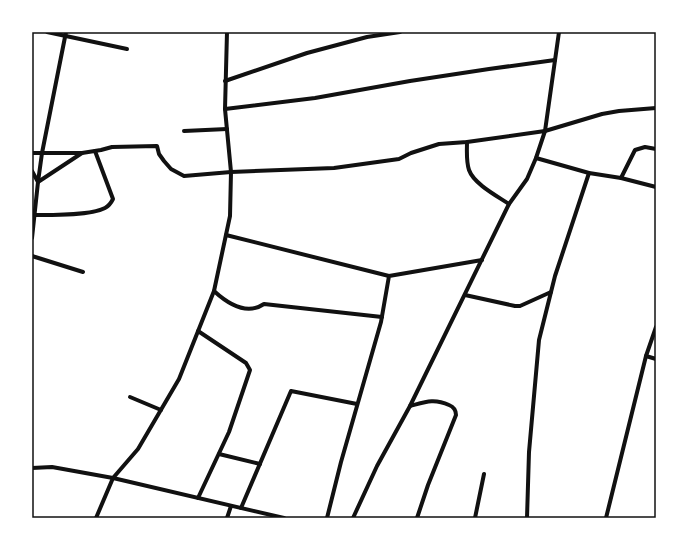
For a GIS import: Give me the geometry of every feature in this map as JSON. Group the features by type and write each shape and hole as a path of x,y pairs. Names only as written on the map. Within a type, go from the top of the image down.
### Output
{"street":[{"path":"47,32 66,34 127,48"},
{"path":"96,518 113,478 138,449 179,379 214,291 230,216 231,172 225,109 227,32"},
{"path":"225,81 307,53 367,36 400,32"},
{"path":"354,518 377,466 410,406 509,204 527,179 536,158 545,131 558,32"},
{"path":"32,238 33,215 42,153 66,34"},
{"path":"225,109 315,98 489,68 555,60"},
{"path":"32,153 82,153 112,147 157,146 158,154 171,169 184,176 231,172 334,168 399,159 410,153 439,144 467,142 545,131 602,114 656,108"},
{"path":"184,131 227,129"},
{"path":"467,142 467,156 469,169 472,175 477,182 509,204"},
{"path":"621,178 635,150 645,147 656,149"},
{"path":"33,215 83,214 98,211 110,204 113,199 95,151"},
{"path":"38,182 82,153"},
{"path":"536,158 589,173 656,186"},
{"path":"32,171 38,182"},
{"path":"527,518 529,452 539,340 551,292 589,173"},
{"path":"32,188 37,188"},
{"path":"226,235 389,276 482,260"},
{"path":"32,256 83,272"},
{"path":"327,518 382,317 389,276"},
{"path":"214,291 226,302 241,308 255,309 264,304 382,317"},
{"path":"465,295 520,306 551,292"},
{"path":"606,518 646,356 656,327"},
{"path":"198,331 246,363 250,370 229,432 198,498"},
{"path":"646,356 656,359"},
{"path":"241,508 291,391 357,404"},
{"path":"130,397 161,410"},
{"path":"410,406 433,400 440,401 452,407 456,412 417,518"},
{"path":"219,454 260,464"},
{"path":"32,468 52,467 113,478 284,518"},
{"path":"475,518 484,474"},
{"path":"227,518 231,506"}]}
